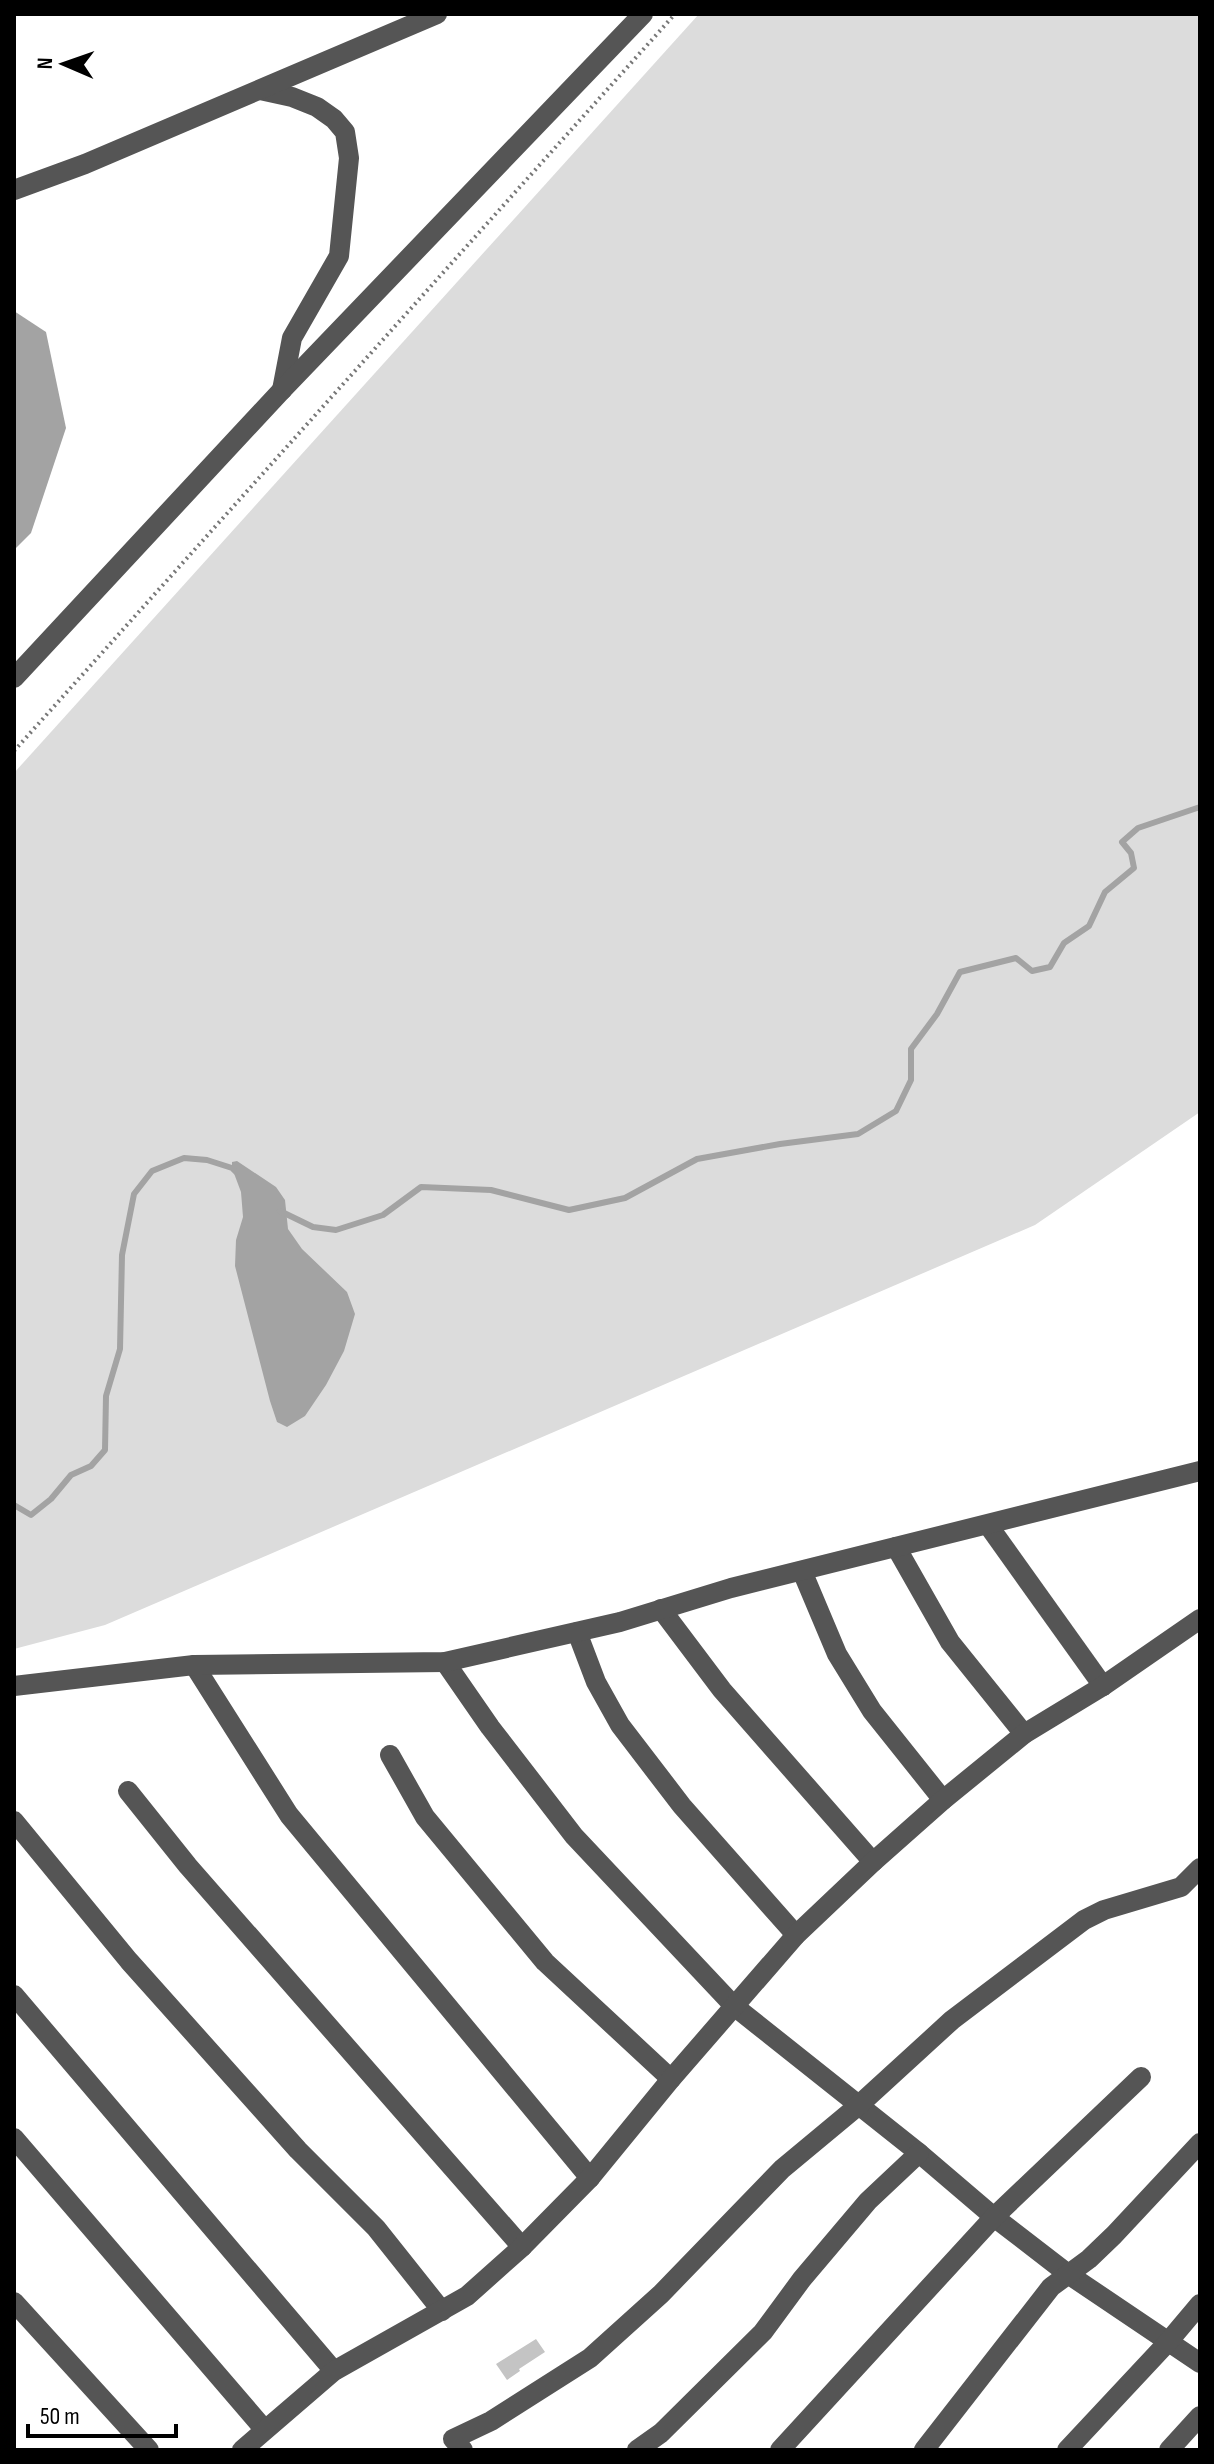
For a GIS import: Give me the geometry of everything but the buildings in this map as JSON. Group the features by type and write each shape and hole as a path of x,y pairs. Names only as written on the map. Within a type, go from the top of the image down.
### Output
{"street":[{"path":"14,190 85,164 437,14"},
{"path":"14,678 282,390 643,14"},
{"path":"260,90 292,97 317,107 334,119 345,132 349,158 339,256 292,338 282,390"},
{"path":"14,1686 194,1665 445,1662 577,1632 802,1571 1200,1471"},
{"path":"988,1525 1103,1686"},
{"path":"896,1547 950,1642 1024,1734"},
{"path":"802,1571 837,1654 872,1711 943,1800"},
{"path":"661,1609 722,1690 873,1862"},
{"path":"242,2450 334,2371 467,2296 522,2247 590,2178 796,1935 943,1800 1024,1734 1103,1686 1200,1619"},
{"path":"577,1632 596,1682 620,1725 682,1806 796,1935"},
{"path":"445,1662 490,1727 574,1836 734,2006 1068,2274 1200,2363"},
{"path":"194,1665 289,1815 590,2178"},
{"path":"390,1755 425,1817 545,1962 671,2079"},
{"path":"128,1791 188,1866 522,2247"},
{"path":"14,1821 129,1961 298,2150 376,2228 442,2311"},
{"path":"452,2446 590,2358 661,2294 782,2169 859,2105 952,2020 1084,1920 1104,1910 1181,1887 1200,1868"},
{"path":"14,1995 334,2371"},
{"path":"780,2450 994,2217 1141,2077"},
{"path":"14,2138 264,2429"},
{"path":"924,2450 1051,2287 1114,2235 1200,2143"},
{"path":"637,2450 661,2433 763,2332 802,2279 868,2201 919,2153"},
{"path":"14,2302 149,2450"},
{"path":"1067,2450 1200,2304"},
{"path":"1169,2450 1200,2416"}],"path":[{"path":"14,751 675,14"}],"shaded area":[{"path":"699,14 1200,14 1200,1112 1035,1225 105,1625 14,1649 14,773"},
{"path":"14,311 46,332 66,428 31,533 14,550"},
{"path":"237,1161 276,1187 285,1200 288,1229 302,1249 347,1292 355,1314 344,1351 326,1385 305,1416 287,1427 277,1422 270,1401 235,1266 236,1240 243,1217 241,1192 232,1168 232,1162"}],"waterway":[{"path":"280,1211 313,1227 336,1230 383,1215 421,1187 491,1190 569,1210 625,1198 697,1159 858,1134 896,1111 911,1080 911,1049 937,1014 960,972 1016,958 1032,971 1050,967 1064,943 1089,926 1105,892 1134,868 1131,853 1122,842 1138,828 1200,807"},
{"path":"14,1505 31,1515 51,1499 71,1475 91,1466 105,1450 106,1396 120,1349 122,1255 134,1194 152,1171 184,1158 207,1160 236,1172"}]}
